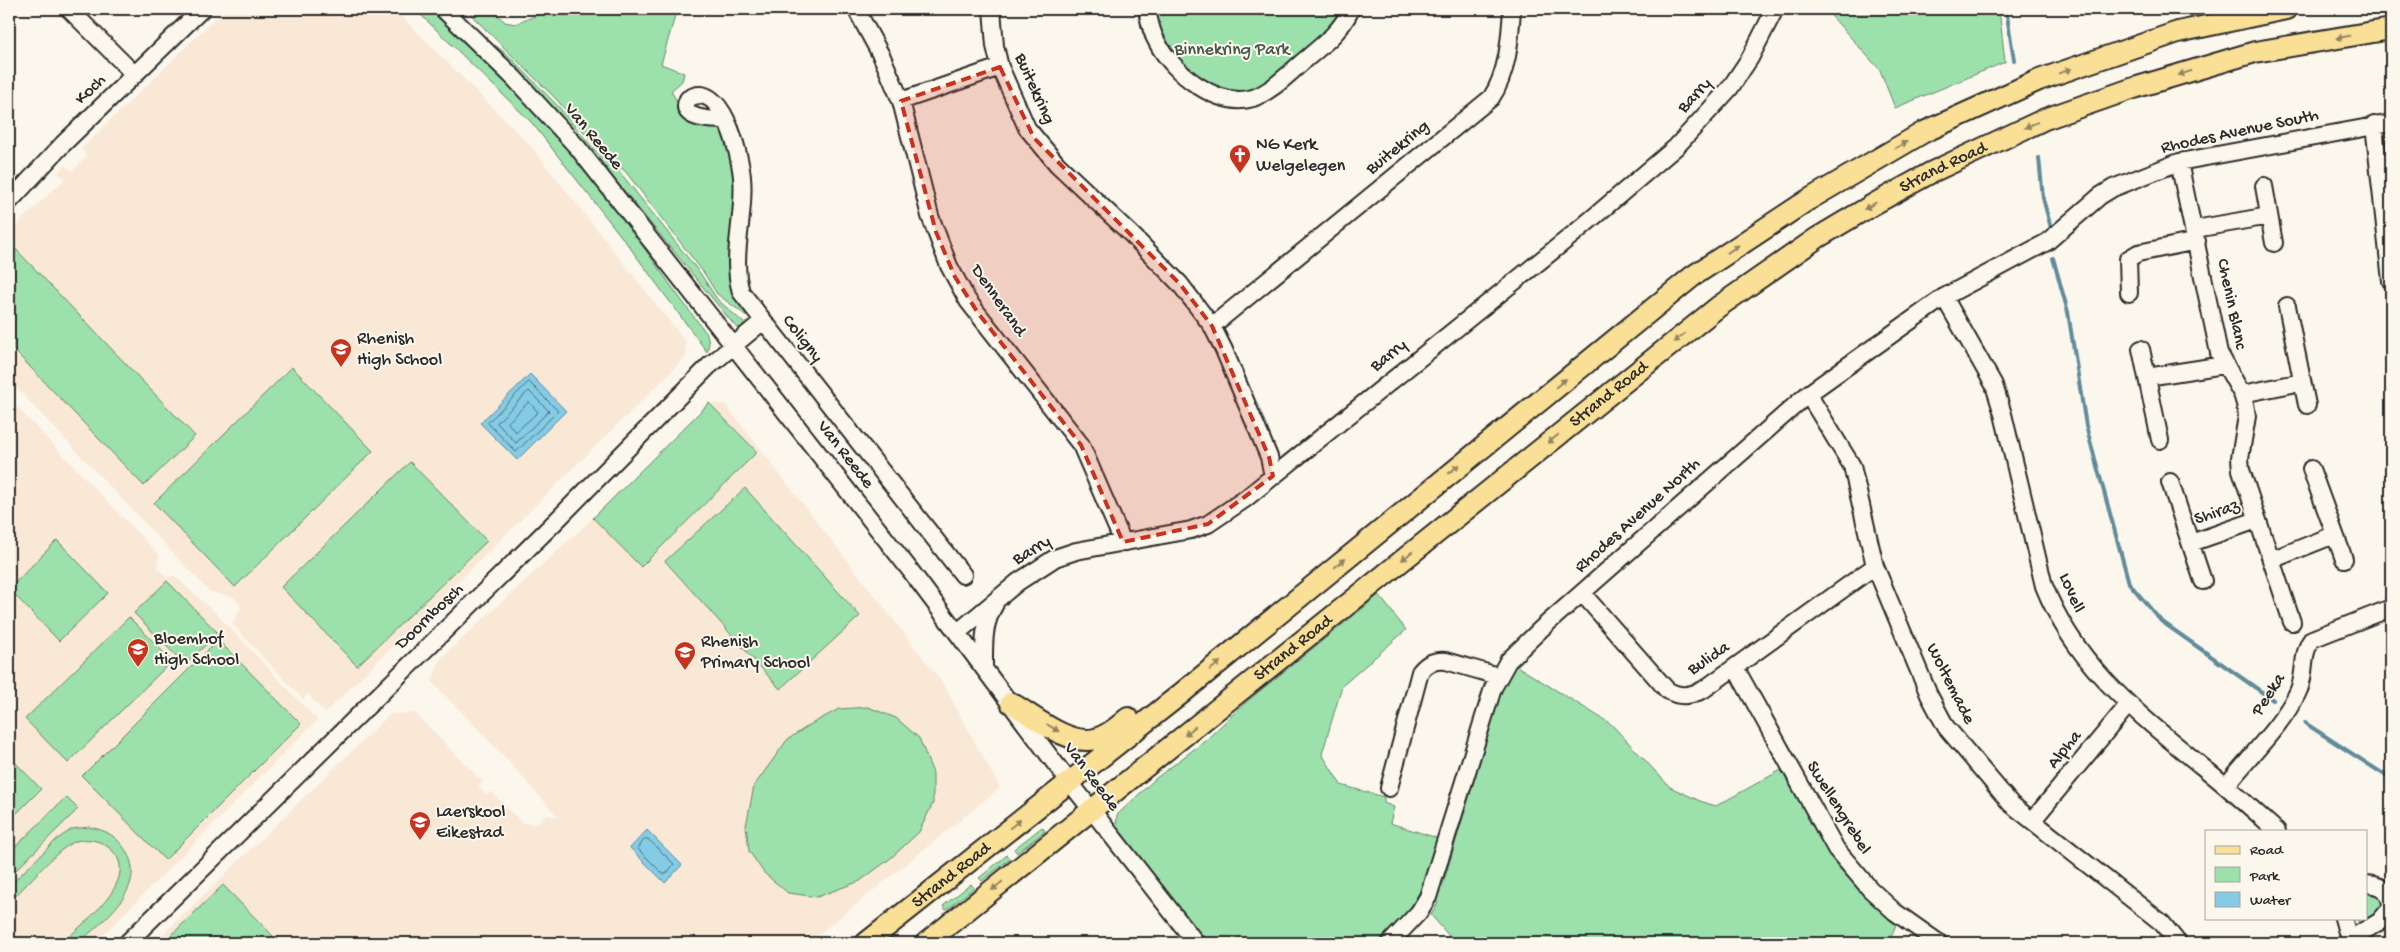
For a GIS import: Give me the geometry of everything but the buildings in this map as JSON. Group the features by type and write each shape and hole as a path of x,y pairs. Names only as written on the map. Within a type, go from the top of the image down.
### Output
{"main road":[{"path":"2087,63 2134,38 2165,26 2234,9"},
{"name":"Strand Road","path":"866,943 1177,697 1693,276 1808,200 1924,132 2038,80 2178,32 2286,9"},
{"name":"Strand Road","path":"926,943 1718,307 1803,248 1874,204 1932,172 2045,119 2134,88 2255,52 2391,29"},
{"path":"1012,703 1072,739 1085,741 1106,734 1156,701 1177,697"}],"street":[{"path":"69,9 135,75"},
{"name":"Koch","path":"9,202 63,144 202,9"},
{"name":"Van Reede","path":"443,9 514,78 578,148 958,632 1069,781 1196,943"},
{"name":"Dennerand","path":"856,9 882,57 901,101 930,216 949,266 978,313 1081,445 1123,542"},
{"name":"Buitekring","path":"992,9 995,46 1000,67 1021,116 1034,138 1057,164 1132,235 1180,284 1212,326 1266,449 1274,476"},
{"path":"1147,9 1155,38 1166,55 1188,78 1210,94 1232,100 1254,97 1271,88 1335,35 1344,24 1352,9"},
{"name":"Buitekring","path":"1212,326 1491,98 1499,86 1505,71 1512,9"},
{"name":"Barry","path":"958,632 1037,568 1055,558 1123,542 1169,535 1208,524 1239,504 1576,232 1676,146 1730,88 1750,58 1775,9"},
{"path":"901,101 1000,67"},
{"name":"Coligny","path":"726,120 700,118 688,111 686,107 688,99 704,95 718,106 726,120 737,151 742,177 738,281 746,301 963,575"},
{"name":"Rhodes Avenue South","path":"2056,235 2100,196 2113,188 2179,162 2391,123"},
{"path":"2374,125 2386,181 2391,281"},
{"name":"Chenin Blanc","path":"2179,162 2196,235 2215,338 2224,365 2242,394 2247,416 2240,458 2241,470 2292,622"},
{"path":"2264,186 2274,243"},
{"path":"2128,293 2128,259 2138,253 2196,235 2270,216"},
{"name":"Rhodes Avenue North","path":"1390,943 1420,912 1428,897 1498,676 1508,661 1582,593 1808,394 1944,297 2038,247 2056,235"},
{"name":"Lovell","path":"1944,297 1994,385 2003,414 2037,560 2054,611 2080,652 2097,674 2128,705 2276,830"},
{"path":"2287,306 2307,405"},
{"name":"Doornbosch","path":"127,943 733,345 763,321"},
{"path":"2141,349 2160,440"},
{"path":"2147,378 2224,365"},
{"path":"2242,394 2302,382"},
{"name":"Woltemade","path":"1808,394 1852,466 1875,566 1929,695 1946,727 2011,804 2162,923 2178,943"},
{"path":"2312,469 2344,559"},
{"name":"Shiraz","path":"2170,482 2203,581"},
{"name":"Shiraz","path":"2190,543 2257,520"},
{"path":"2271,560 2334,534"},
{"name":"Bulida","path":"1582,593 1666,690 1675,695 1684,696 1703,690 1875,566"},
{"path":"984,666 985,628 988,616 996,600"},
{"name":"Peeka","path":"2226,786 2289,709 2298,694 2304,678 2304,655 2312,639 2391,608"},
{"path":"1389,788 1420,672 1426,664 1438,660 1446,661 1498,676"},
{"name":"Swellengrebel","path":"1735,667 1836,849 1870,889 1895,912 1939,943"},
{"name":"Alpha","path":"2033,820 2128,705"},
{"path":"2344,920 2350,941 2379,922 2391,908 2389,895 2386,890 2368,884"}],"highlighted area":[{"path":"1000,67 1034,138 1180,284 1212,326 1269,457 1273,476 1208,524 1123,542 1081,445 978,313 955,277 936,232 901,101"}],"shaded area":[{"name":"Rhenish High School","path":"225,9 394,9 529,144 686,342 686,357 325,713 308,694 303,699 232,624 241,607 234,597 210,592 9,380 9,232 65,179 58,172 65,165 72,171 87,156 81,149"},
{"name":"Bloemhof High School","path":"9,399 159,555 157,567 168,579 173,575 218,615 317,720 95,943 9,943"},
{"name":"Rhenish Primary School","path":"709,403 725,404 942,682 1000,788 808,943 154,943 390,714 415,713 483,782 478,786 486,795 491,791 522,823 536,824 546,815 559,818 501,753 432,682 440,659 593,518"}],"green space":[{"path":"415,9 433,9 494,66 537,111 572,152 612,203 707,334 709,344 707,352 628,245 532,123"},
{"path":"465,9 491,9 505,22 515,24 552,9 677,9 661,64 684,73 682,81 671,91 685,115 720,128 727,145 734,183 734,222 730,280 734,295 748,317 717,294 704,273 625,171 602,153 557,100"},
{"name":"Binnekring Park","path":"1153,9 1346,9 1342,19 1269,81 1248,93 1233,94 1211,86 1198,77 1185,64 1167,44 1159,29"},
{"path":"1825,9 1999,9 2005,62 1895,108 1880,70"},
{"path":"495,45 508,55 558,106 599,155 619,171 700,273 717,299 746,325 739,328 735,326 588,147"},
{"path":"9,242 195,436 144,486 9,345"},
{"path":"292,367 373,451 235,587 154,503"},
{"path":"709,403 757,452 641,567 593,518"},
{"path":"410,462 487,541 357,666 281,587"},
{"path":"745,488 860,616 780,689 665,561"},
{"path":"57,540 108,593 59,641 9,589"},
{"path":"167,581 218,633 185,665 134,613"},
{"path":"1379,595 1406,630 1342,686 1322,754 1341,785 1384,797 1384,803 1394,807 1390,823 1440,839 1423,884 1401,920 1378,943 1206,943 1119,833 1116,827 1117,815 1155,779 1206,740 1245,703"},
{"path":"129,617 172,661 68,763 25,719"},
{"path":"218,640 301,724 165,860 82,776"},
{"path":"1515,665 1611,724 1670,787 1700,801 1716,806 1781,770 1835,863 1864,896 1896,925 1888,943 1455,943 1431,915 1438,903 1435,901 1443,884 1503,684"},
{"path":"868,707 896,718 919,738 933,773 933,803 919,832 891,858 860,881 817,897 788,893 764,873 749,851 746,826 754,786 787,740 839,709"},
{"path":"9,756 41,789 9,821"},
{"path":"66,797 78,809 9,877 9,853"},
{"path":"89,827 106,832 119,841 132,865 132,878 120,903 99,925 79,943 62,943 96,912 116,885 120,872 118,859 108,847 93,840 76,841 51,859 9,903 9,886 56,840 72,829"},
{"path":"1042,827 1045,831 1017,853 1014,849"},
{"path":"1007,855 1010,859 982,881 979,878"},
{"path":"971,884 974,888 946,910 943,906"},
{"path":"223,885 273,936 266,943 163,943"},
{"path":"2368,890 2385,897 2382,913 2368,920"},
{"path":"2357,920 2368,920 2360,924"}],"water":[{"path":"530,374 566,411 517,460 480,423"},
{"path":"647,830 682,865 665,883 630,848"}],"waterway":[{"path":"2006,9 2014,60"},
{"path":"2039,158 2043,198 2051,228"},
{"path":"2053,258 2068,312 2086,426 2129,583 2161,621 2273,700"},
{"path":"2305,723 2391,779"}],"place":[{"name":"NG Kerk Welgelegen","path":"1240,174"},
{"name":"Rhenish High School","path":"341,368"},
{"name":"Bloemhof High School","path":"138,668"},
{"name":"Rhenish Primary School","path":"685,671"},
{"name":"Laerskool Eikestad","path":"420,841"}]}
